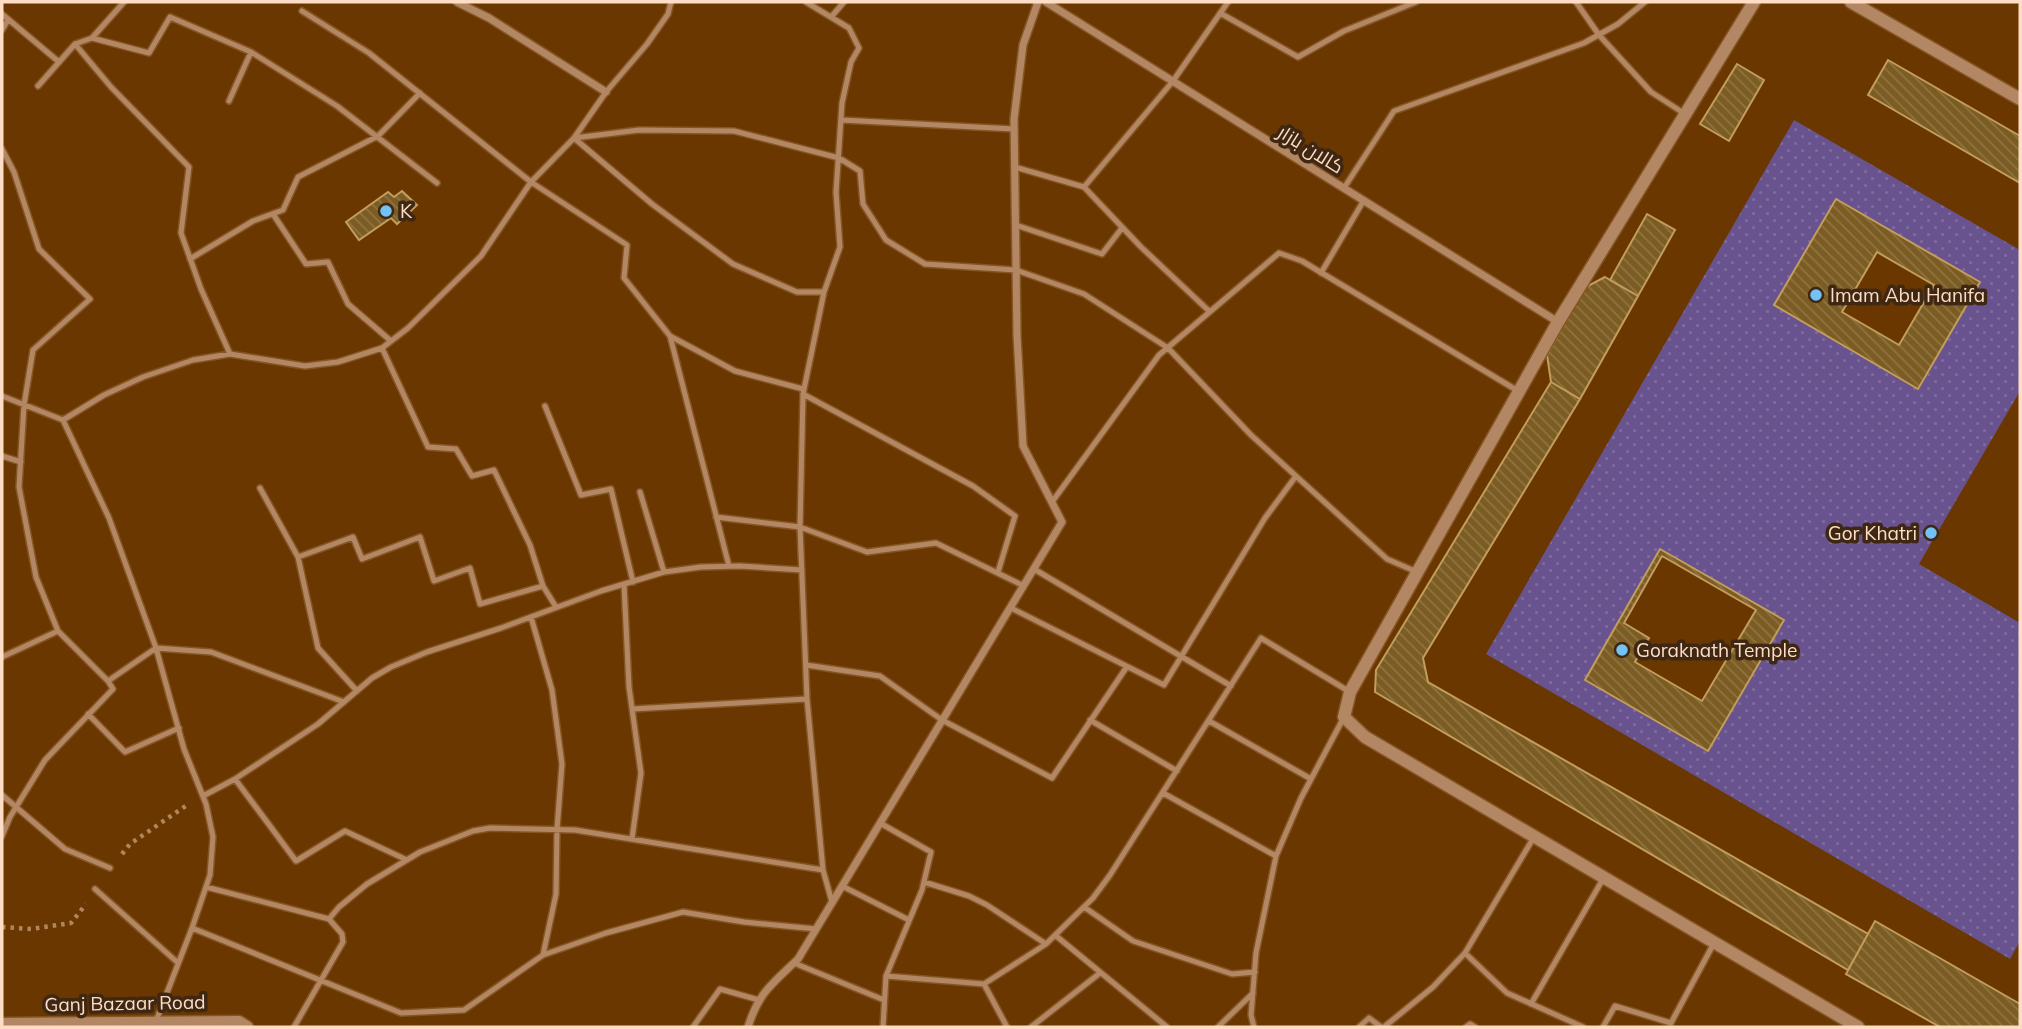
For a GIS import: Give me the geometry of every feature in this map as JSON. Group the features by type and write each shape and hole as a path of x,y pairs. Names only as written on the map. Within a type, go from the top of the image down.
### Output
{"street":[{"path":"457,2 489,18 606,92"},
{"path":"748,1027 755,1005 771,983 794,963 816,929 1062,522 1023,446 1014,129 1023,46 1038,2"},
{"name":"کالان بازار","path":"1046,2 1558,322"},
{"path":"1754,2 1558,322 1350,692 1344,717 1364,737 1858,1027"},
{"path":"1850,2 2020,99"},
{"name":"Ganj Bazaar Road","path":"2,1024 239,1022 247,1027"}],"lane":[{"path":"38,86 75,44 92,38 124,2"},
{"path":"63,420 104,395 143,377 193,360 230,354 305,366 338,362 382,348 408,328 481,257 531,182 574,138 606,92 647,44 668,14 671,2"},
{"path":"806,2 849,28 859,48 851,62 842,103 836,192 840,247 824,292 803,391 800,527 807,699 823,870 832,902"},
{"path":"832,16 844,2"},
{"path":"1084,187 1173,81 1228,2"},
{"path":"1220,13 1298,57 1344,32 1416,2"},
{"path":"1576,2 1599,35 1651,92 1685,114"},
{"path":"1344,188 1394,111 1584,43 1618,24 1645,2"},
{"path":"302,11 369,53 531,182 627,246 624,278 670,336 735,371 803,391 973,486 1015,516 998,572"},
{"path":"2,14 59,62"},
{"path":"92,38 149,53 170,17 251,52 337,106 437,183"},
{"path":"2,30 8,20"},
{"path":"75,44 111,87 189,167 181,233 230,354"},
{"path":"229,101 251,52"},
{"path":"190,259 253,221 283,210 298,177 378,136 420,93"},
{"path":"841,120 1014,129"},
{"path":"574,138 639,130 734,131 839,158 860,172 863,204 886,240 925,264 1016,270 1084,294 1168,348 1251,435 1387,559 1417,572"},
{"path":"574,138 652,204 733,264 797,292 824,292"},
{"path":"2,149 14,173 39,249 90,299 33,350 24,405 19,487 36,577 58,631 113,689 45,760 15,808 2,836"},
{"path":"1015,167 1084,187 1122,228 1209,311"},
{"path":"1321,273 1364,200"},
{"path":"272,214 306,264 328,262 348,304 391,341"},
{"path":"1016,225 1102,254 1122,228"},
{"path":"1052,502 1159,355 1279,253 1302,261 1519,391"},
{"path":"670,336 729,566"},
{"path":"382,348 428,447 456,449 472,476 494,470 530,545 543,586 556,607"},
{"path":"2,396 63,420 109,518 156,648 184,749 203,796 213,837 210,875 156,1021"},
{"path":"545,405 582,495 611,489 632,582"},
{"path":"2,456 20,462"},
{"path":"1011,608 1164,685 1265,518 1296,476"},
{"path":"260,488 298,557 318,649 357,691"},
{"path":"640,492 664,572"},
{"path":"716,517 800,527 867,552 936,543 1024,586"},
{"path":"298,557 353,537 362,559 420,537 434,582 470,568 480,604 543,586"},
{"path":"203,796 235,779 317,724 391,667 427,652 664,572 729,566 802,570"},
{"path":"1034,569 1231,686"},
{"path":"624,584 632,709 642,773 632,839"},
{"path":"531,617 552,690 562,764 556,894 543,955"},
{"path":"2,657 58,631"},
{"path":"886,976 984,984 1046,944 1084,907 1110,875 1261,638 1350,692"},
{"path":"108,681 156,648 211,652 344,702"},
{"path":"806,664 880,676 942,720 1052,778 1126,668"},
{"path":"632,709 807,699"},
{"path":"88,714 125,752 179,729"},
{"path":"1254,1027 1251,1015 1256,953 1276,856 1311,779 1344,717"},
{"path":"1090,720 1177,771"},
{"path":"1209,721 1311,779"},
{"path":"235,779 296,861 345,831 407,860"},
{"path":"1163,793 1276,856"},
{"path":"2,795 65,849 110,868"},
{"path":"880,823 931,852 924,882 886,976 883,1027"},
{"path":"329,919 367,884 407,860 446,840 490,828 557,829 823,870"},
{"path":"1359,1027 1369,1018 1382,1027 1433,986 1465,953 1534,836"},
{"path":"1531,1004 1603,878"},
{"path":"924,882 969,896 987,905 1046,944"},
{"path":"842,886 909,920"},
{"path":"206,887 329,919 342,933 343,942 294,1027"},
{"path":"95,888 177,962"},
{"path":"1084,907 1133,941 1233,974 1255,972"},
{"path":"192,928 401,1013 464,1010 543,955 606,933 683,912 744,922 816,929"},
{"path":"1055,935 1167,1027"},
{"path":"1603,1027 1615,1006 1671,1023 1714,943"},
{"path":"1465,953 1507,993 1583,1027"},
{"path":"794,963 884,1000"},
{"path":"1031,1027 1100,973"},
{"path":"984,984 1007,1027"},
{"path":"694,1027 720,989 759,1000"},
{"path":"1218,1027 1253,993"},
{"path":"1466,1027 1470,1024 1475,1027"}],"shaded area":[{"path":"1794,120 2020,250 2020,391 1919,564 2020,623 2020,941 2010,959 1486,654","holes":["1836,199 1979,283 1918,388 1774,305","1660,550 1783,620 1708,751 1585,680"]}],"building":[{"path":"1888,60 2020,136 2020,183 1868,95"},
{"path":"1737,64 1764,80 1729,141 1700,124"},
{"name":"K","path":"402,191 417,205 397,224 391,218 359,240 346,222 388,192 394,197"},
{"name":"Imam Abu Hanifa","path":"1836,199 1980,282 1918,389 1774,305","holes":["1877,252 1934,285 1899,345 1842,312"]},
{"path":"1647,214 1675,230 1638,296 1610,280"},
{"path":"1605,277 1638,296 1580,399 1551,382 1547,355 1584,288"},
{"path":"1551,382 1580,399 1423,658 1428,682 1868,934 1848,970 1375,692 1376,670"},
{"name":"Goraknath Temple","path":"1660,549 1784,620 1708,751 1585,680","holes":["1662,556 1756,610 1702,701 1635,662 1649,638 1624,623"]},
{"path":"1875,921 2020,1004 2020,1027 1940,1027 1846,974"}],"place":[{"name":"K","path":"386,211"},
{"name":"Imam Abu Hanifa","path":"1816,295"},
{"name":"Gor Khatri","path":"1931,533"},
{"name":"Goraknath Temple","path":"1622,650"}]}
